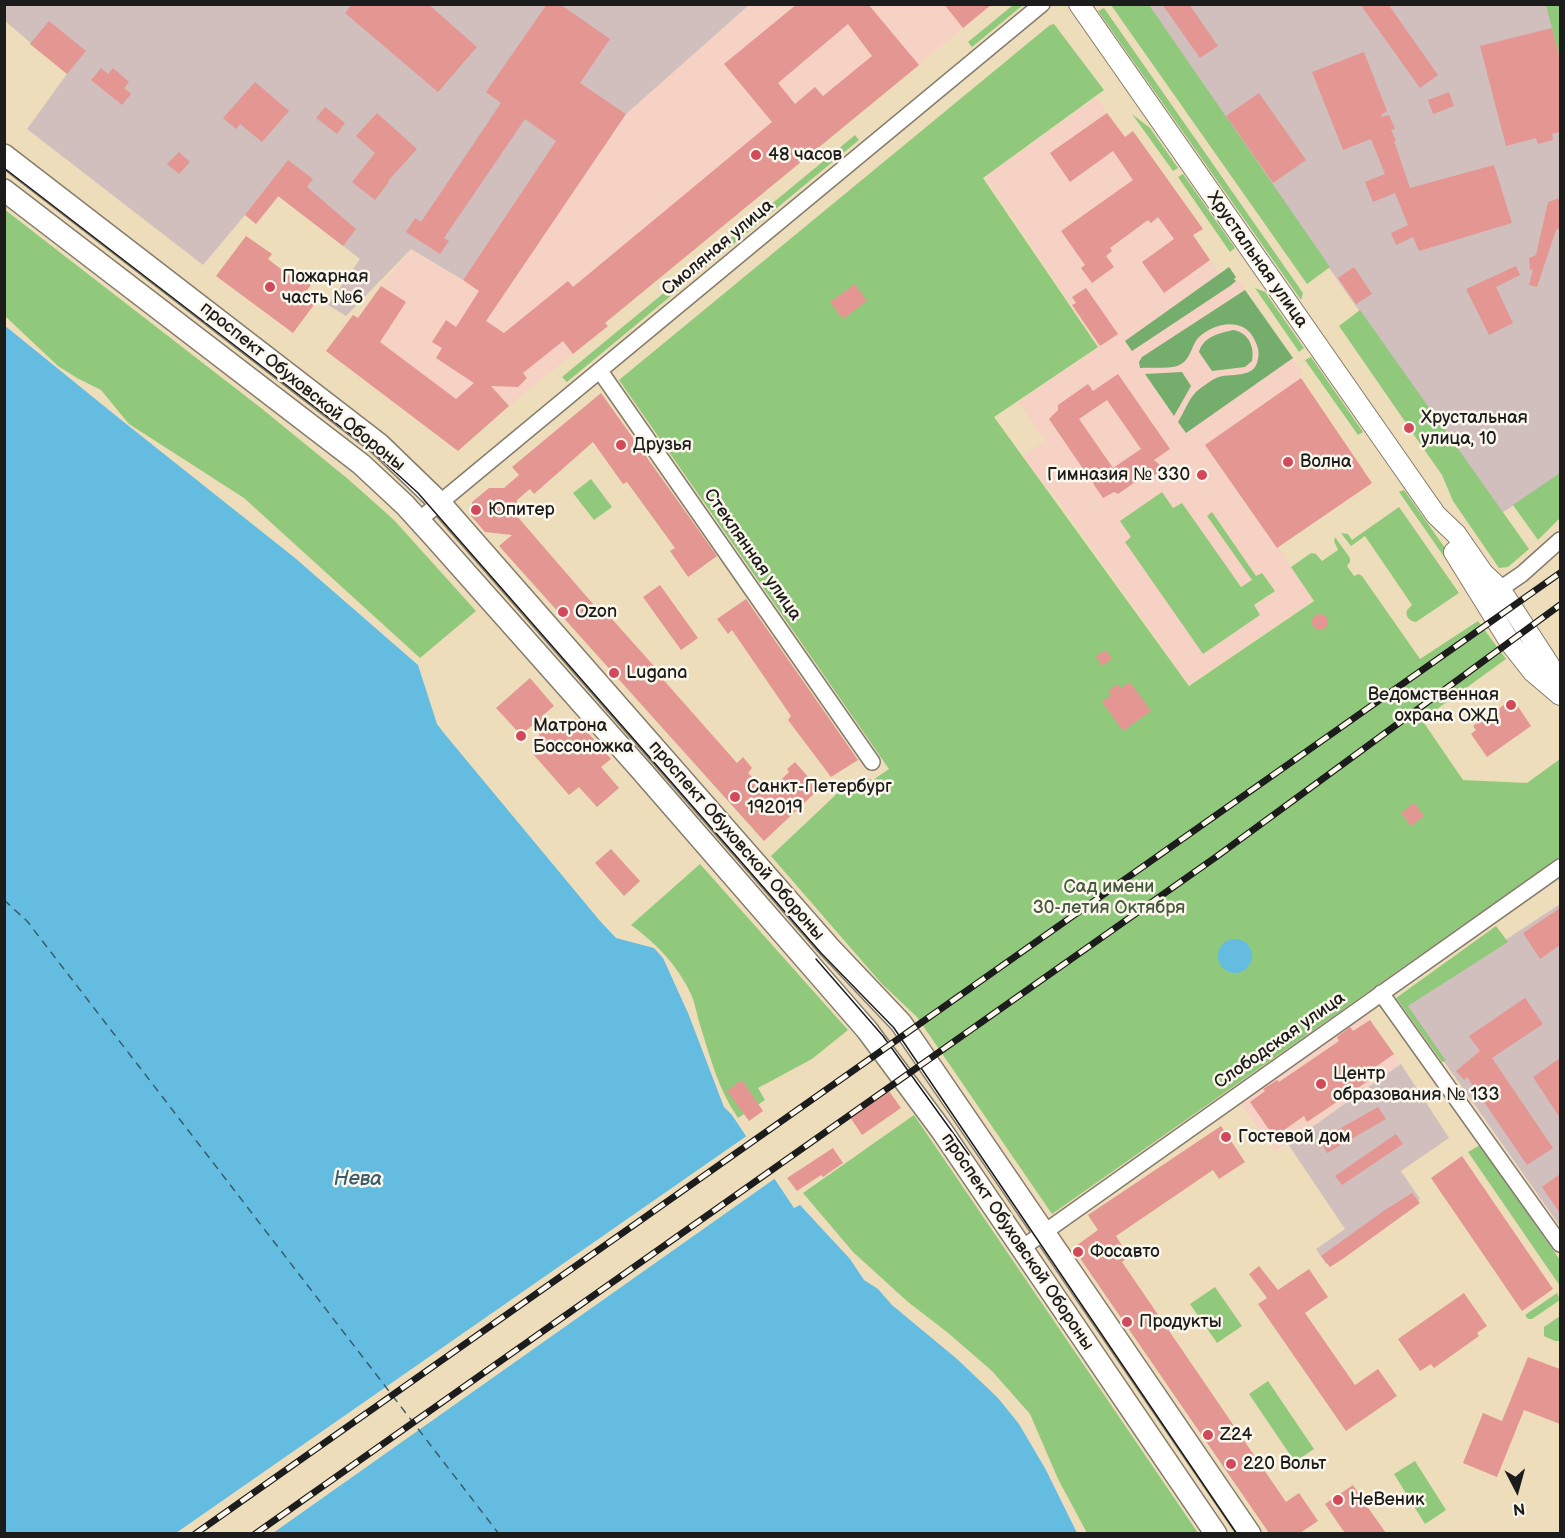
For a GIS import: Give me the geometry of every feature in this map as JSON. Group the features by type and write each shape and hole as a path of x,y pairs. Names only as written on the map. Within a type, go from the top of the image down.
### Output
{"main road":[{"name":"проспект Обуховской Обороны","path":"4,155 362,431 410,472 440,503 829,946 901,1023 1250,1533"},
{"name":"проспект Обуховской Обороны","path":"4,190 361,464 419,520 867,1030 920,1101 1022,1248 1216,1533"}],"street":[{"name":"Смоляная улица","path":"419,520 1042,4"},
{"name":"Хрустальная улица","path":"1079,4 1436,515 1456,534 1483,573 1500,589 1550,666 1560,693"},
{"name":"Стеклянная улица","path":"600,371 872,762"},
{"name":"Хрустальная улица","path":"1436,515 1447,541 1511,644 1533,672 1560,693"},
{"path":"1500,589 1522,574 1560,540"},
{"name":"Слободская улица","path":"1022,1248 1560,867"},
{"path":"1382,993 1560,1244"}],"shaded area":[{"path":"5,4 749,5 626,114 590,91 463,280 411,249 346,316 328,305 360,259 279,196 256,224 245,215 203,265 27,129 67,74 5,21"},
{"path":"749,5 992,5 605,322 608,326 509,406 458,451 326,351 359,318 411,249 462,280 626,114"},
{"path":"1146,5 1550,5 1560,44 1560,475 1502,513"},
{"name":"Гимназия № 330","path":"1096,97 1124,137 1133,131 1203,229 1193,236 1220,274 1229,267 1303,373 1299,377 1372,483 1278,547 1314,600 1189,685 1051,490 1048,491 1023,456 1045,441 1018,402 1099,347 985,177"},
{"path":"1560,904 1560,1226 1405,1006"},
{"name":"Центр образования № 133","path":"1366,1015 1401,1064 1275,1152 1240,1103"},
{"path":"1401,1064 1449,1138 1401,1171 1420,1199 1326,1264 1316,1249 1345,1229 1288,1144"}],"green space":[{"path":"1013,5 1023,5 972,47 968,42"},
{"path":"1111,5 1149,5 1330,267 1307,284"},
{"path":"1546,5 1560,5 1560,59"},
{"path":"1104,8 1303,293 1301,300 1098,11"},
{"name":"Сад имени 30-летия Октября","path":"1054,24 1104,90 983,178 1098,347 994,417 1189,686 1314,601 1291,567 1311,553 1316,554 1322,561 1338,550 1334,541 1335,537 1350,558 1347,566 1354,576 1359,574 1362,576 1420,659 1478,621 1506,659 1422,720 1463,780 1527,783 1560,759 1560,857 1052,1214 917,1017 882,984 771,856 845,786 863,778 873,780 889,769 619,380"},
{"path":"1132,114 1150,128 1178,168 1173,171"},
{"path":"855,135 859,140 567,382 562,377"},
{"path":"1183,174 1235,248 1230,252 1178,177"},
{"path":"4,209 261,408 348,479 394,520 476,611 420,658 244,498 129,424 101,390 58,366 5,316"},
{"path":"1229,267 1236,281 1132,351 1125,341"},
{"path":"1255,288 1265,292 1304,348 1299,352"},
{"path":"1245,290 1293,358 1186,433 1178,422 1197,391 1216,378 1247,373 1256,366 1259,356 1253,337 1242,327 1227,324 1211,329 1198,338 1188,358 1182,364 1140,368 1139,362 1142,357"},
{"path":"1360,310 1529,549 1508,567 1499,568 1453,501 1442,475 1412,432 1414,430 1408,422 1406,423 1339,326"},
{"path":"1234,330 1247,337 1251,345 1252,361 1245,367 1212,371 1199,352 1201,347 1212,336"},
{"path":"1311,357 1363,432 1358,435 1305,360"},
{"path":"1182,372 1191,386 1174,416 1145,374"},
{"path":"1560,473 1560,518 1538,540 1513,505"},
{"path":"591,479 612,507 594,520 573,493"},
{"path":"1404,490 1450,555 1457,569 1454,571 1399,492"},
{"path":"1162,492 1173,508 1182,503 1241,587 1252,580 1207,516 1212,512 1256,576 1262,573 1275,591 1254,605 1260,615 1203,654 1125,542 1131,537 1120,521"},
{"path":"1399,507 1459,593 1416,622 1407,616 1407,610 1412,605 1365,536 1351,546 1341,533 1348,534 1352,540"},
{"path":"700,864 848,1030 812,1059 758,1088 765,1100 738,1118 725,1097 694,1001 686,984 666,956 631,925"},
{"path":"1496,926 1508,942 1408,1006 1446,1061 1442,1062 1396,998"},
{"path":"914,1115 1198,1533 1087,1533 1058,1479 1030,1414 992,1371 908,1302 853,1252 803,1193"},
{"path":"1480,1145 1560,1260 1560,1286 1468,1152"},
{"path":"1215,1287 1242,1326 1217,1343 1190,1304"},
{"path":"1557,1293 1560,1300 1532,1319 1528,1319 1525,1315"},
{"path":"1560,1316 1560,1341 1544,1336 1544,1327"},
{"path":"1268,1381 1314,1449 1295,1462 1249,1394"},
{"path":"1415,1461 1446,1510 1425,1524 1394,1474"}],"water":[{"name":"Нева","path":"4,325 295,558 418,665 437,724 600,921 616,938 654,948 663,958 688,1013 724,1107 732,1115 794,1208 800,1205 850,1259 864,1280 878,1289 892,1305 957,1359 998,1398 1019,1424 1046,1470 1077,1533 5,1533"},
{"path":"1235,939 1247,944 1252,956 1247,968 1235,973 1223,968 1218,956 1223,944"}],"pier":[{"path":"748,1135 777,1177 273,1533 176,1533"}],"building":[{"path":"352,4 428,4 477,47 438,92 345,13"},
{"path":"547,4 560,4 610,39 580,83 626,114 486,321 504,333 568,281 573,287 772,122 724,64 797,4 868,4 919,65 605,323 608,326 573,354 563,341 523,373 527,378 518,387 491,386 509,406 458,451 326,351 353,315 358,318 381,286 406,302 380,342 456,399 474,383 436,358 442,348 432,342 446,320 456,327 479,291 463,280 556,141 525,119 444,238 449,241 440,254 406,232 415,218 421,222 501,103 486,92","holes":["848,24 872,56 823,96 815,87 795,104 778,83"]},
{"path":"944,4 992,4 963,28"},
{"path":"1162,4 1189,4 1218,46 1200,58"},
{"path":"1360,4 1388,4 1438,75 1420,88"},
{"path":"49,21 86,51 67,74 30,44"},
{"path":"1552,28 1560,59 1560,132 1552,134 1553,140 1538,144 1536,138 1506,146 1480,46"},
{"path":"1364,52 1387,111 1381,115 1382,117 1389,115 1395,129 1391,130 1410,188 1494,165 1512,223 1419,251 1413,237 1396,245 1391,233 1408,225 1395,193 1373,202 1365,182 1385,174 1371,139 1343,150 1312,72"},
{"path":"101,68 108,74 113,68 129,82 124,88 131,94 122,105 91,80"},
{"path":"255,82 289,111 262,142 240,124 236,129 223,118"},
{"path":"1449,92 1454,106 1433,114 1428,100"},
{"path":"1259,93 1306,160 1273,183 1226,116"},
{"path":"325,107 345,123 337,134 316,118"},
{"path":"377,113 417,149 388,181 375,200 352,182 375,153 356,136"},
{"path":"1107,113 1125,137 1133,131 1203,229 1193,235 1210,260 1164,293 1142,262 1174,239 1158,217 1151,223 1148,220 1110,248 1112,251 1106,256 1114,267 1092,283 1081,268 1085,265 1061,231 1133,180 1113,151 1070,182 1050,153"},
{"path":"179,152 190,162 179,174 167,164"},
{"path":"288,160 313,179 307,187 356,229 343,246 278,196 256,224 245,215"},
{"path":"1560,198 1560,228 1556,230 1537,287 1529,285 1533,269 1530,270 1529,258 1536,255 1548,202"},
{"name":"Пожарная часть №6","path":"246,236 272,254 268,259 295,280 298,275 311,285 307,290 319,298 293,333 216,276"},
{"path":"1516,266 1520,275 1496,287 1513,323 1489,335 1466,289"},
{"path":"1354,267 1372,294 1356,304 1338,278"},
{"path":"855,284 867,301 843,319 830,302"},
{"path":"1086,288 1118,334 1100,346 1072,305 1076,303 1072,297"},
{"path":"1118,374 1170,449 1154,460 1168,472 1154,475 1148,473 1118,494 1114,492 1103,498 1049,419 1058,410 1058,405 1088,384 1093,391","holes":["1107,400 1141,449 1113,468 1079,419"]},
{"name":"Волна","path":"1301,378 1372,483 1277,548 1205,445"},
{"path":"601,393 717,556 688,577 670,551 675,548 627,482 623,484 593,442 534,494 530,489 517,500 516,515 600,612 603,609 662,675 660,676 737,763 743,757 752,768 748,773 768,792 789,772 787,769 795,762 819,789 764,841 499,546 512,535 485,532 471,516 472,502 489,488 504,488 519,475 512,467"},
{"path":"660,585 698,638 681,650 643,597"},
{"path":"746,599 858,760 831,777 788,720 791,716 732,630 728,634 717,619"},
{"path":"1320,614 1326,616 1328,622 1326,628 1320,630 1314,628 1312,622 1314,616"},
{"path":"1106,650 1112,659 1102,666 1096,656"},
{"path":"530,678 554,706 541,717 565,726 575,718 611,759 601,767 619,788 597,807 579,787 569,795 533,754 541,747 537,721 521,735 496,708"},
{"path":"1130,682 1151,711 1123,731 1102,702 1111,695 1108,691 1118,684 1121,688"},
{"path":"1513,699 1531,726 1487,757 1471,734 1476,730 1473,726"},
{"path":"1414,803 1424,816 1411,826 1401,813"},
{"path":"611,849 640,881 624,896 595,863"},
{"path":"1560,908 1560,945 1540,959 1523,933"},
{"path":"1525,998 1543,1024 1492,1058 1553,1148 1527,1165 1467,1077 1464,1080 1456,1071 1480,1051 1469,1036"},
{"name":"Центр образования № 133","path":"1370,1020 1394,1054 1364,1075 1368,1081 1307,1122 1304,1116 1274,1137 1250,1102 1265,1091 1263,1089 1277,1080 1279,1082 1339,1041 1337,1037 1350,1027 1353,1031"},
{"path":"1560,1058 1560,1118 1533,1077"},
{"path":"742,1080 763,1111 749,1121 727,1091"},
{"path":"889,1091 901,1108 862,1135 850,1117"},
{"path":"1378,1107 1386,1119 1327,1153 1320,1140"},
{"path":"1221,1126 1245,1162 1219,1179 1213,1170 1116,1236 1129,1257 1122,1262 1286,1502 1299,1493 1318,1521 1300,1533 1269,1533 1073,1248 1098,1230 1088,1215"},
{"path":"1396,1134 1403,1144 1342,1185 1335,1176"},
{"path":"833,1148 843,1163 797,1191 787,1178"},
{"path":"1462,1156 1553,1289 1522,1311 1431,1178"},
{"path":"1560,1174 1560,1213 1542,1187"},
{"path":"1412,1193 1420,1203 1344,1258 1330,1267 1321,1256 1385,1210"},
{"path":"1259,1266 1278,1290 1309,1269 1328,1297 1305,1313 1355,1385 1378,1369 1397,1396 1346,1431 1258,1304 1267,1298 1249,1274"},
{"path":"1464,1293 1487,1326 1477,1333 1479,1336 1434,1368 1431,1364 1420,1371 1398,1339"},
{"path":"1528,1357 1560,1369 1560,1424 1524,1410 1497,1477 1463,1463 1483,1413 1502,1421"},
{"path":"1353,1485 1386,1533 1345,1533 1342,1529 1325,1504"}],"ferry route":[{"path":"4,900 27,921 499,1534"}],"tram line":[{"path":"4,168 372,451 418,493 821,953 894,1028 1237,1534"},
{"path":"816,959 883,1036 969,1155"}],"railway":[{"path":"195,1534 1560,573"},
{"path":"255,1534 1216,857 1560,605"}],"place":[{"name":"48 часов","path":"756,155"},
{"name":"Пожарная часть №6","path":"270,287"},
{"name":"Хрустальная улица, 10","path":"1409,428"},
{"name":"Друзья","path":"621,445"},
{"name":"Волна","path":"1288,462"},
{"name":"Гимназия № 330","path":"1202,475"},
{"name":"Юпитер","path":"476,510"},
{"name":"Ozon","path":"563,612"},
{"name":"Lugana","path":"614,673"},
{"name":"Ведомственная охрана ОЖД","path":"1511,705"},
{"name":"Матрона Боссоножка","path":"521,736"},
{"name":"Санкт-Петербург 192019","path":"735,797"},
{"name":"Центр образования № 133","path":"1321,1084"},
{"name":"Гостевой дом","path":"1226,1137"},
{"name":"Фосавто","path":"1078,1252"},
{"name":"Продукты","path":"1127,1322"},
{"name":"Z24","path":"1208,1435"},
{"name":"220 Вольт","path":"1231,1464"},
{"name":"НеВеник","path":"1338,1500"}]}
